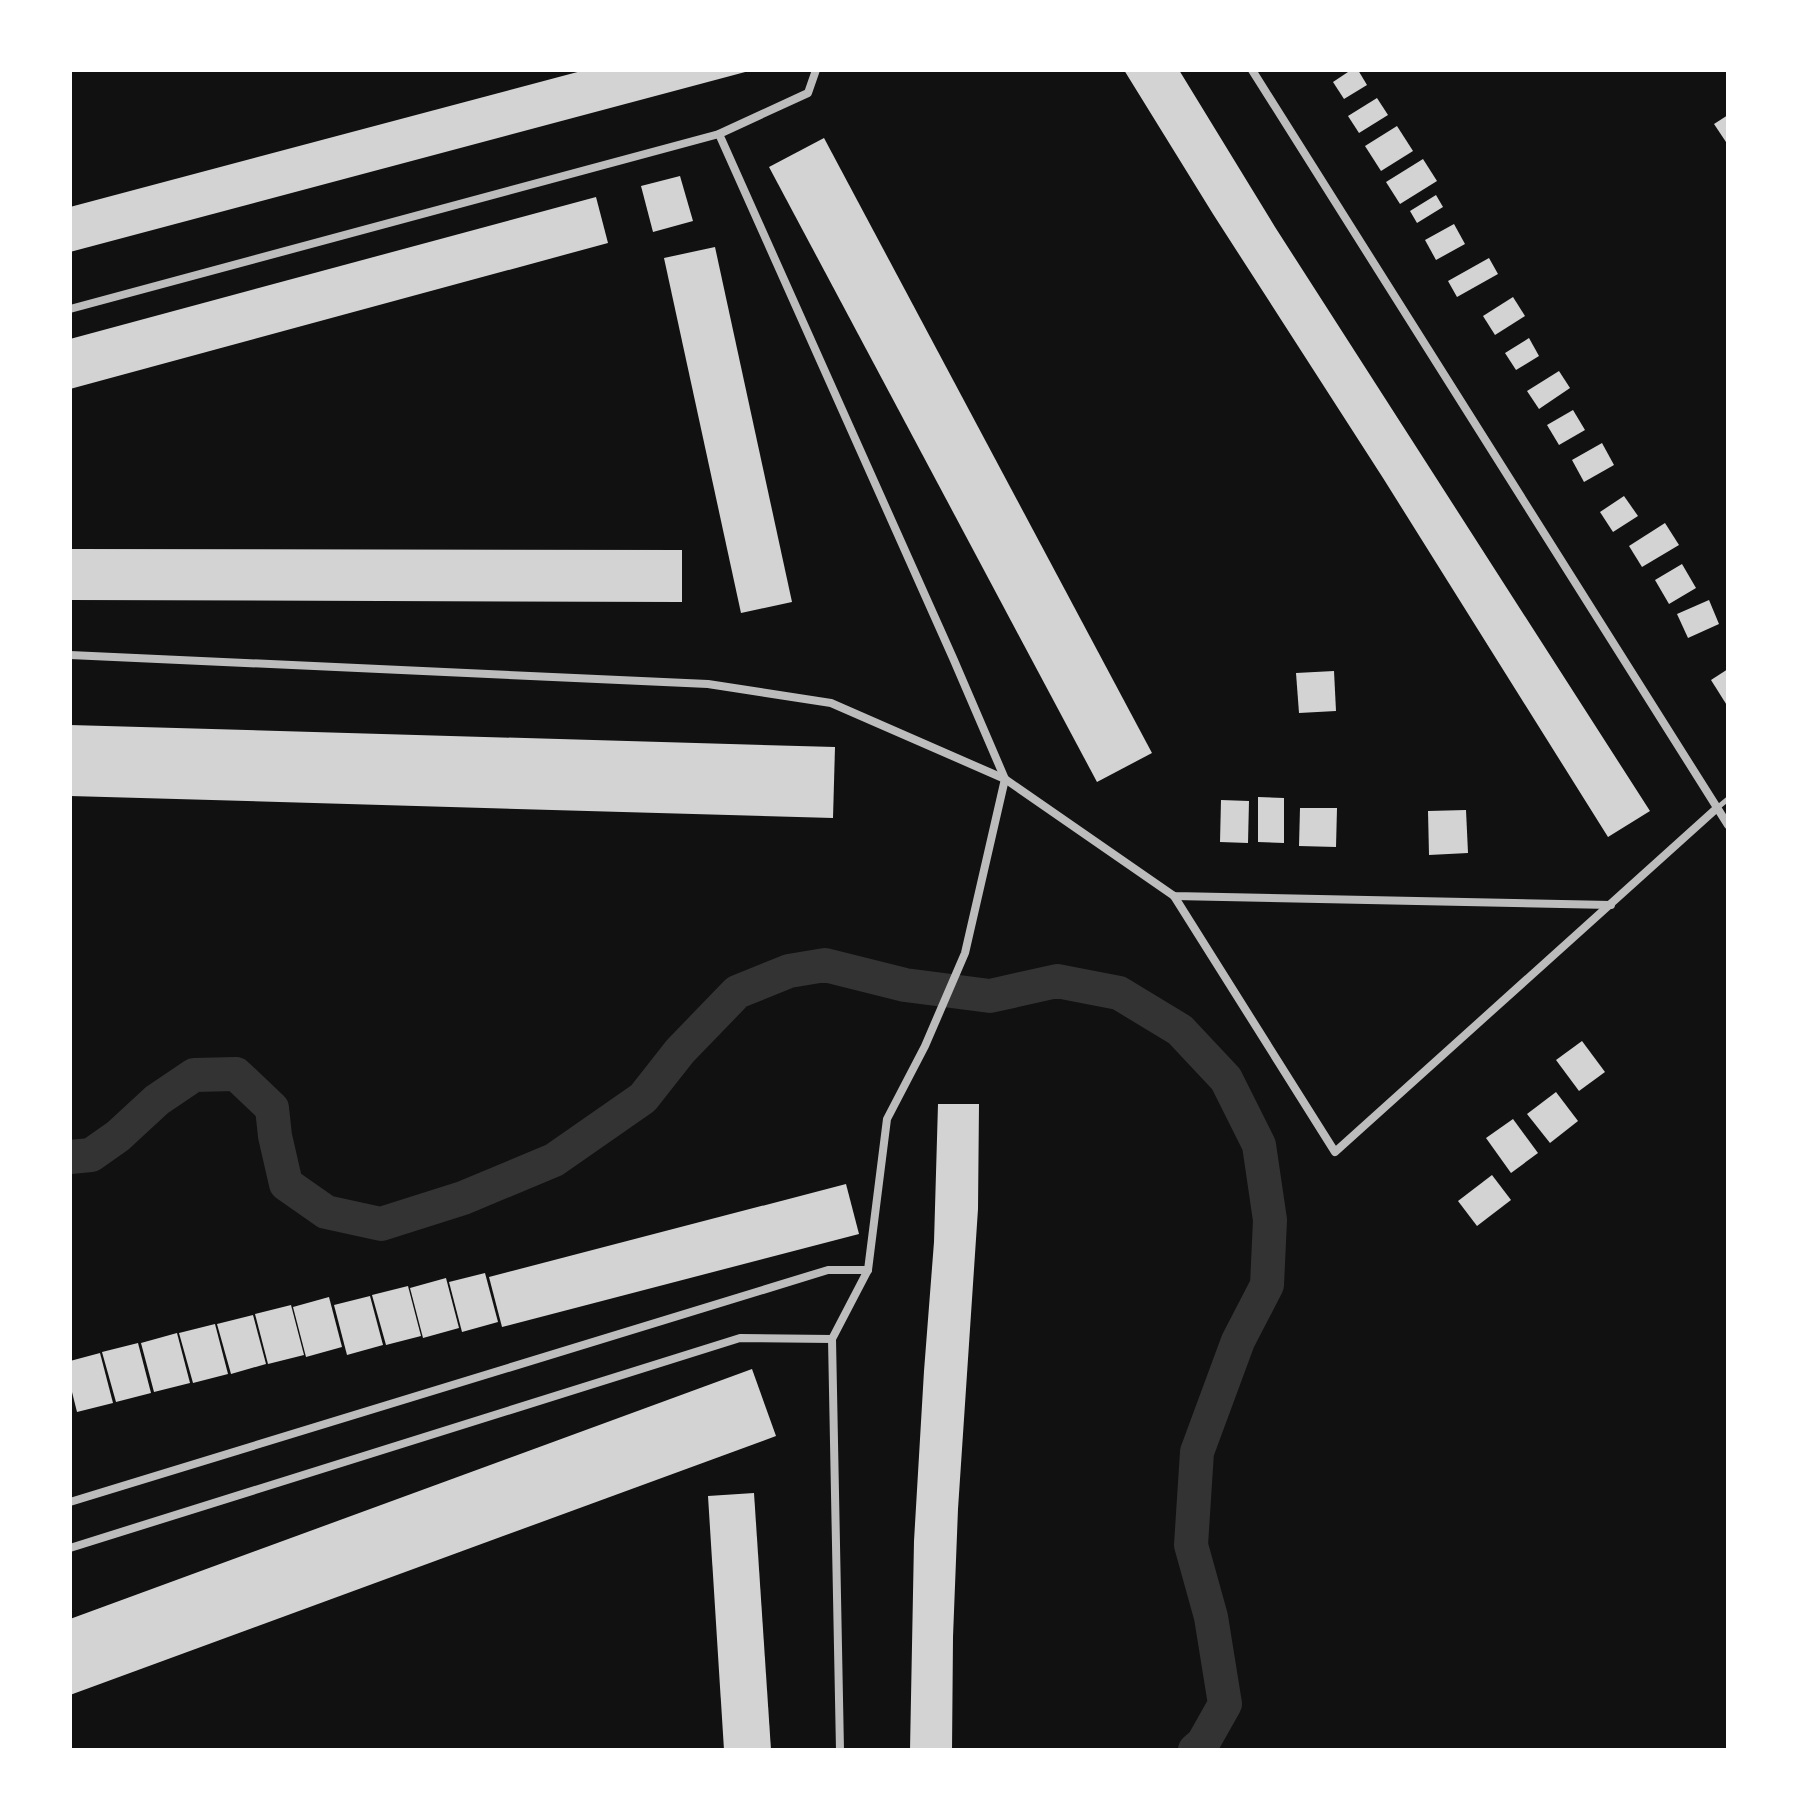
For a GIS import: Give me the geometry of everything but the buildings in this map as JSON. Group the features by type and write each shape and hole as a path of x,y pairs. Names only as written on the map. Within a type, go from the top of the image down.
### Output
{"street":[{"path":"70,309 719,134 808,93 816,70"},
{"path":"1252,70 1728,825"},
{"path":"719,134 1005,779 965,953 925,1046 887,1119 868,1270 832,1339 840,1750"},
{"path":"70,655 708,684 831,703 1005,779 1174,896 1335,1152 1717,808"},
{"path":"1174,896 1611,905"},
{"path":"70,1502 828,1270 868,1270"},
{"path":"70,1548 740,1338 832,1339"}],"lane":[{"path":"1717,808 1728,799"}],"waterway":[{"path":"70,1157 91,1155 118,1136 157,1100 194,1075 236,1074 272,1108 286,1184 326,1212 381,1224 463,1198 554,1160 643,1098 680,1051 737,992 789,971 825,965 905,985 990,996 1057,981 1119,993 1180,1030 1226,1079 1259,1145 1270,1220 1267,1285 1238,1341 1197,1452 1191,1545 1211,1617 1225,1704 1203,1743 1195,1750"}]}
